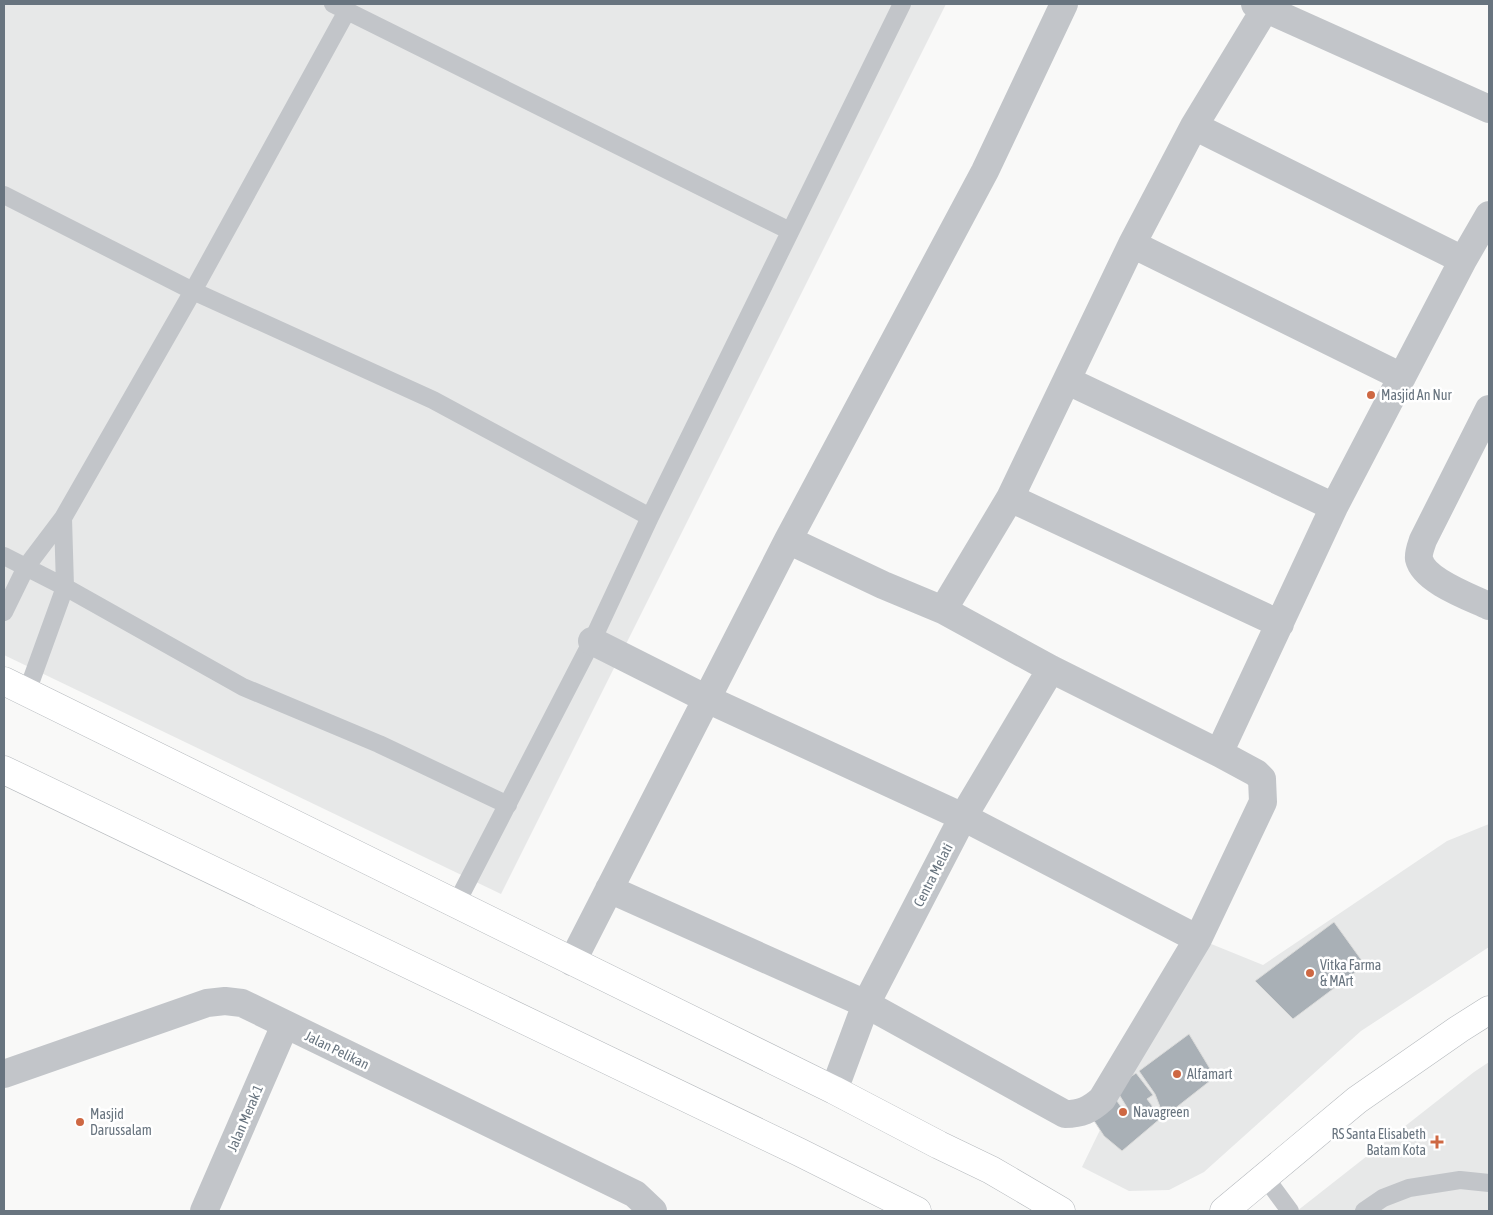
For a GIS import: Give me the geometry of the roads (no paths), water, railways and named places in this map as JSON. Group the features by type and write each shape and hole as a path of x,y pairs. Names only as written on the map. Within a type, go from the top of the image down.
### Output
{"main road":[{"path":"15,686 834,1090 991,1170 1061,1211"},
{"path":"4,770 800,1152 917,1211"},
{"path":"1224,1211 1357,1100 1489,1010"}],"street":[{"path":"572,962 788,540 985,171 1064,4"},
{"path":"943,610 1010,498 1068,381 1132,244 1260,6 1489,108"},
{"path":"1194,126 1463,260"},
{"path":"1220,752 1334,507 1463,260 1489,215"},
{"path":"1132,244 1402,377"},
{"path":"1068,381 1334,507"},
{"path":"1489,409 1423,540 1419,551 1419,559 1424,570 1432,578 1489,606"},
{"path":"1010,498 1280,624"},
{"path":"609,889 866,1004 1065,1114 1074,1114 1092,1108 1102,1099 1198,939 1263,802 1262,779 1256,773 1220,752 1051,669 943,610 788,540"},
{"path":"592,641 707,700 963,817 1198,939"},
{"name":"Centra Melati","path":"834,1090 866,1004 963,817 1051,669"},
{"name":"Jalan Pelikan","path":"4,1074 207,1003 225,1001 242,1003 635,1194 653,1211"},
{"name":"Jalan Merak 1","path":"204,1211 285,1025"}],"lane":[{"path":"456,904 592,641 650,517 902,4"},
{"path":"4,612 26,567 63,518 192,291 340,7 790,231"},
{"path":"4,195 192,291 433,400 650,517"},
{"path":"15,686 65,587 63,518"},
{"path":"4,556 65,587 244,687 379,744 508,805"},
{"path":"1265,1177 1290,1211"},
{"path":"1364,1211 1383,1198 1409,1188 1460,1180 1489,1184"}],"place":[{"name":"Masjid An Nur","path":"1371,395"},
{"name":"Vitka Farma & MArt","path":"1310,973"},
{"name":"Alfamart","path":"1177,1074"},
{"name":"Navagreen","path":"1123,1112"},
{"name":"Masjid Darussalam","path":"80,1122"},
{"name":"RS Santa Elisabeth Batam Kota","path":"1437,1142"}]}
